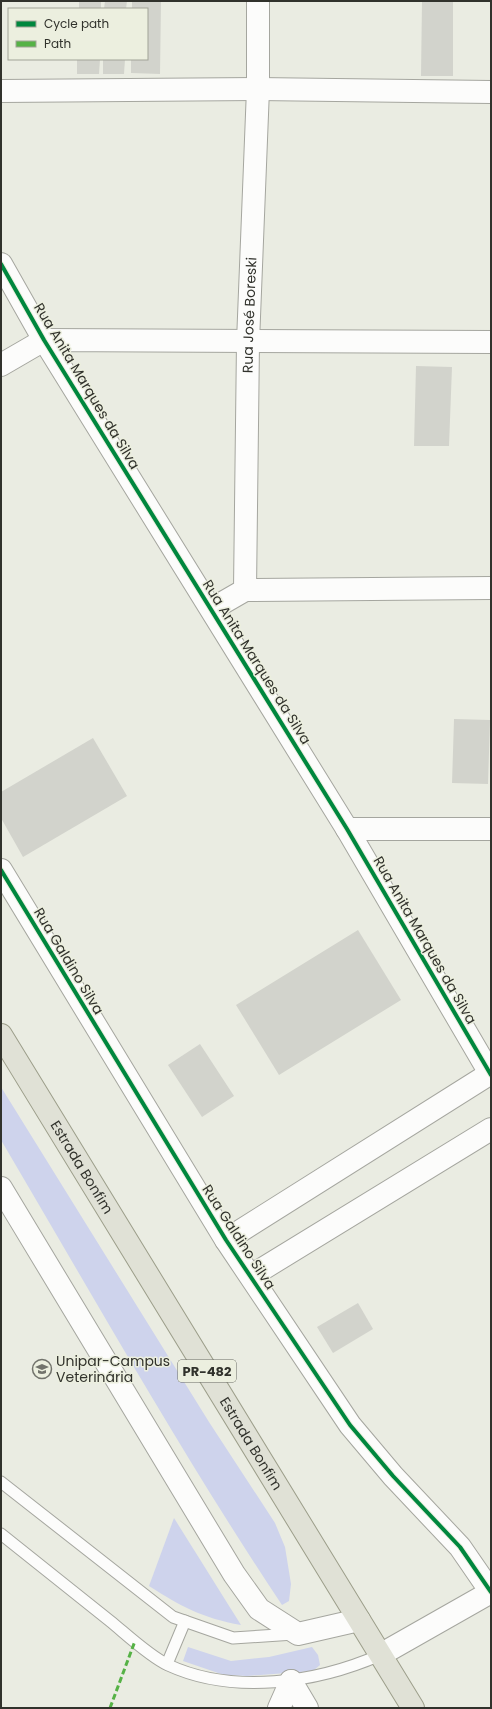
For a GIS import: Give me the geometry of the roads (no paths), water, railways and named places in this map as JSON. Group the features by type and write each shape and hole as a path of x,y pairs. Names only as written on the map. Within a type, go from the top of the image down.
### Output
{"main road":[{"name":"Estrada Bonfim","path":"1,1035 413,1708"}],"street":[{"name":"Rua José Boreski","path":"246,590 248,342 258,88 258,1"},
{"path":"1,91 258,88 491,92"},
{"name":"Rua Anita Marques da Silva","path":"1,264 44,340 347,829 491,1073"},
{"path":"1,365 44,340 491,342"},
{"path":"212,609 246,590 491,588"},
{"path":"347,829 491,829"},
{"name":"Rua Galdino Silva","path":"1,870 226,1240 350,1426 393,1476 460,1547 491,1592"},
{"path":"226,1240 491,1073"},
{"path":"251,1276 491,1129"},
{"path":"1,1188 234,1574 259,1609 298,1634 359,1620"},
{"path":"380,1655 491,1592"},
{"path":"279,1708 290,1680"},
{"path":"290,1680 308,1708"}],"lane":[{"path":"1,1482 173,1617 233,1638 298,1634"},
{"path":"1,1534 135,1641 168,1664 210,1679 250,1682 290,1680 352,1667 380,1655"},
{"path":"168,1664 185,1621"}],"place":[{"name":"Unipar-Campus Veterinária","path":"42,1369"}]}
